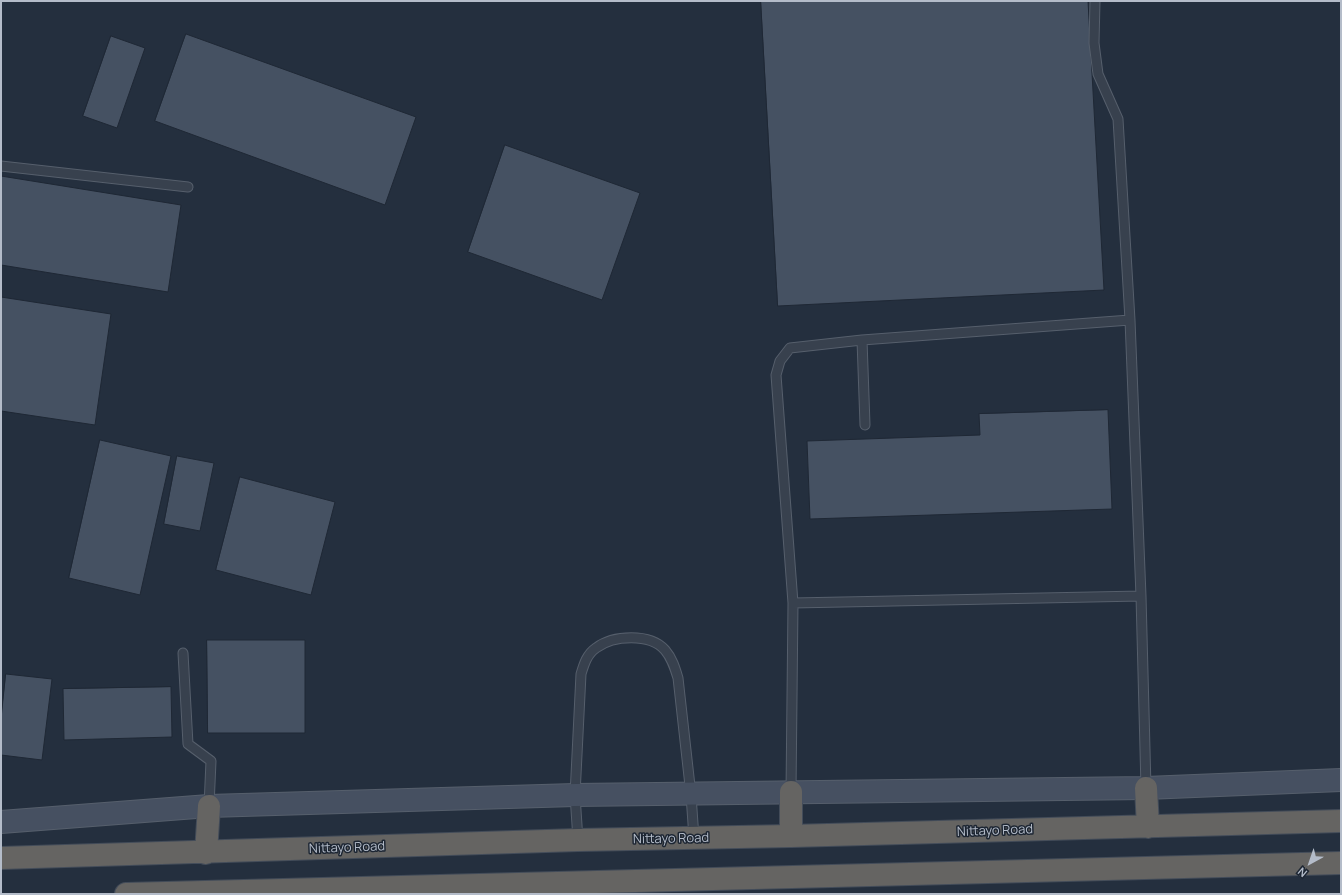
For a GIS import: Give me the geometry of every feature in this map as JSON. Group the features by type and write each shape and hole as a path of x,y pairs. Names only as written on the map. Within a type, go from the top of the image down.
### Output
{"highway":[{"path":"1146,788 1148,827"},
{"path":"790,836 791,792"},
{"path":"206,853 209,806"},
{"name":"Nittayo Road","path":"1,858 206,853 578,840 790,836 1341,821"},
{"path":"126,894 299,892 1341,863"}],"main road":[{"path":"1,822 209,806 575,795 691,795 791,792 1146,788 1341,780"}],"lane":[{"path":"1095,1 1094,42 1098,74 1118,118 1130,320 1141,596 1146,788"},
{"path":"1,166 188,187"},
{"path":"791,792 793,603 776,375 780,361 790,348 862,340 1130,320"},
{"path":"862,340 865,425"},
{"path":"793,603 1141,596"},
{"path":"578,840 575,795 581,674 585,660 595,648 608,641 626,638 649,640 665,649 674,663 678,678 691,795 694,838"},
{"path":"183,653 188,744 211,761 209,806"}],"building":[{"path":"761,1 1088,1 1104,290 778,306"},
{"path":"186,34 416,117 385,205 155,121"},
{"path":"111,36 145,48 117,128 83,116"},
{"path":"505,145 640,193 602,300 468,252"},
{"path":"1,176 181,205 168,292 1,265"},
{"path":"1,297 111,314 95,425 1,411"},
{"path":"1108,410 1112,509 810,519 807,441 980,435 979,414"},
{"path":"100,440 171,456 140,595 69,578"},
{"path":"177,456 214,463 200,531 164,524"},
{"path":"240,477 335,502 311,595 216,570"},
{"path":"207,640 305,640 305,733 208,733"},
{"path":"6,674 52,679 42,760 1,755 1,719"},
{"path":"171,687 172,737 64,740 63,689"}]}
